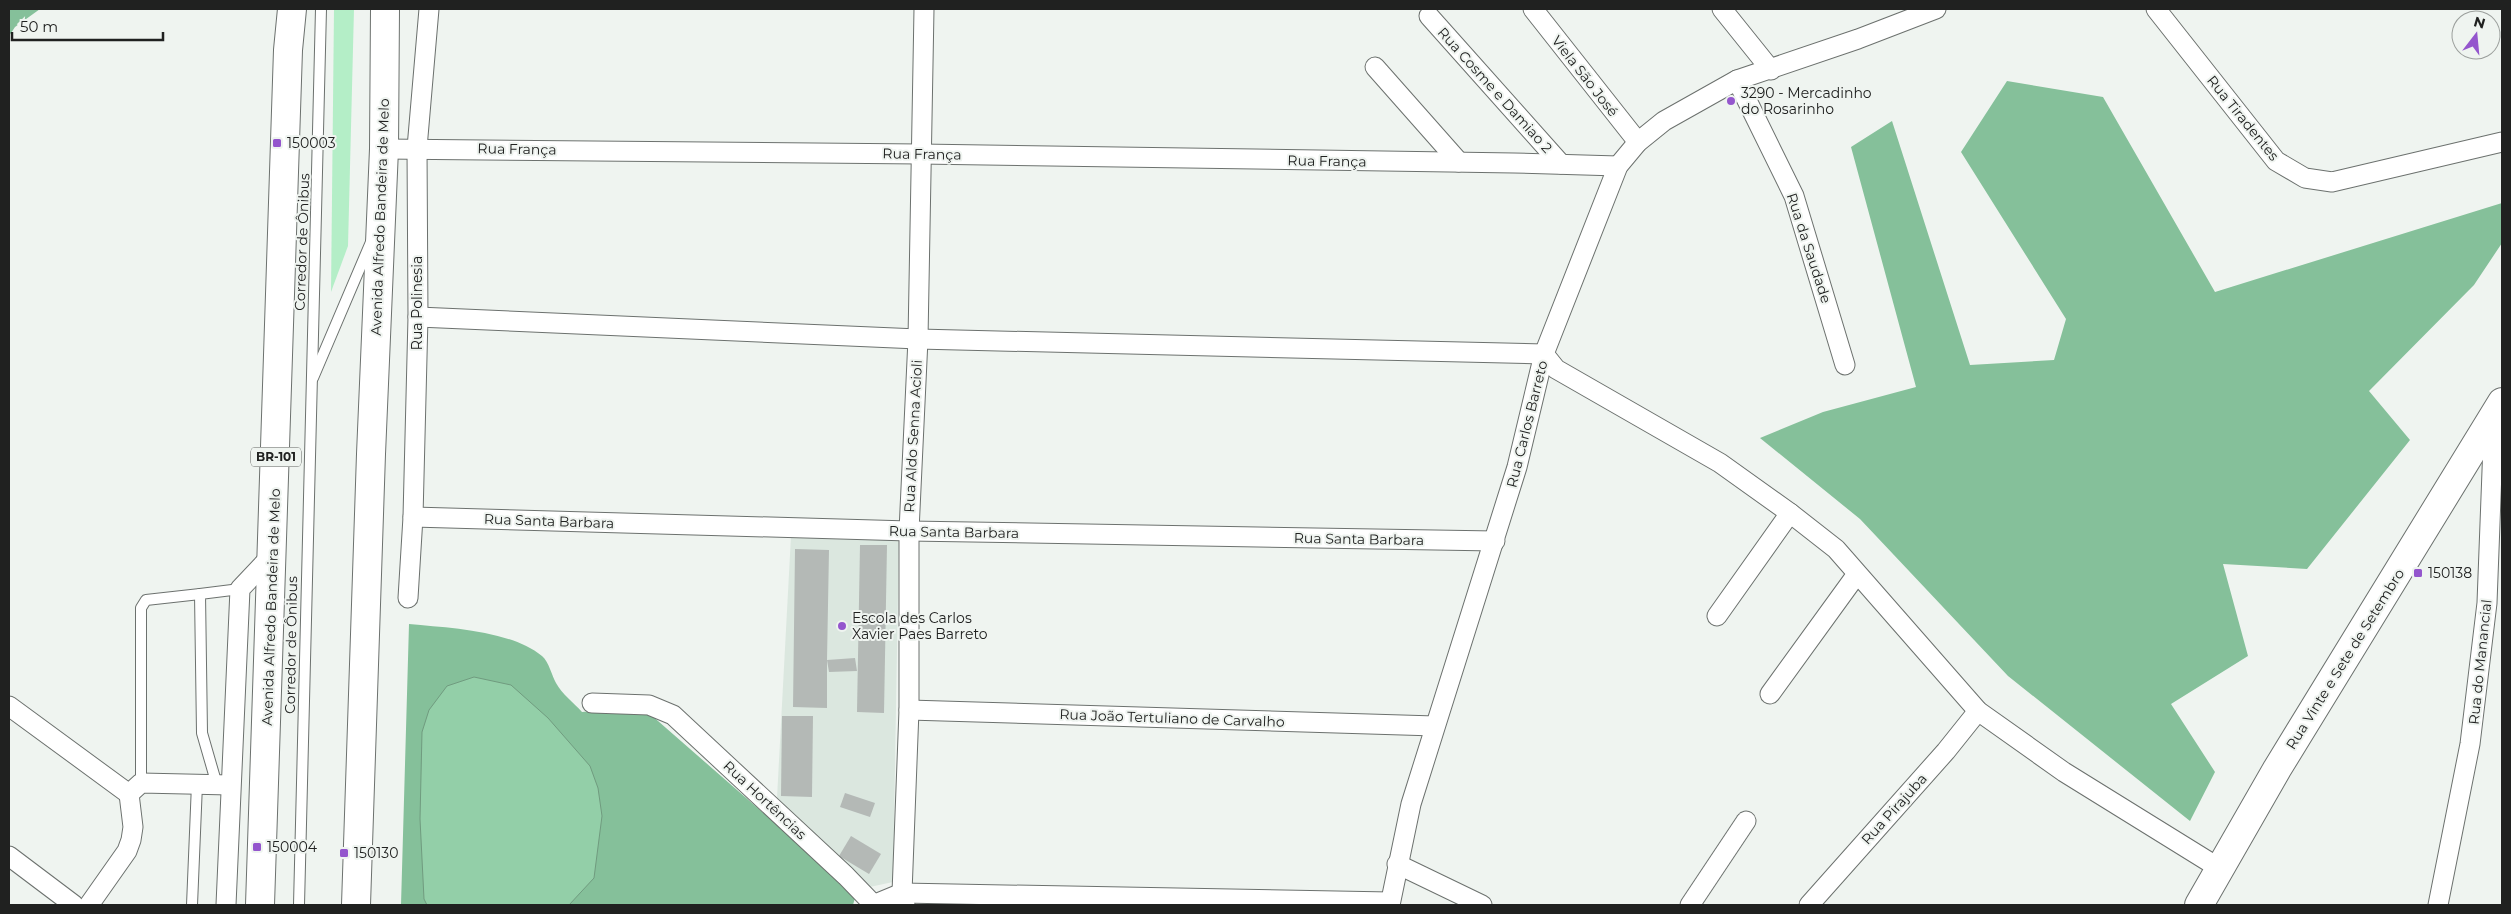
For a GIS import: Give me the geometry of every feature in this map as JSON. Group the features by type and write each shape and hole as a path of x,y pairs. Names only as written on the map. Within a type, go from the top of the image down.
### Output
{"main road":[{"name":"Avenida Alfredo Bandeira de Melo","path":"260,905 273,554 288,50 292,9"},
{"name":"Avenida Alfredo Bandeira de Melo","path":"356,905 370,474 384,149 385,9"},
{"name":"Rua Vinte e Sete de Setembro","path":"2199,905 2277,769 2498,408"}],"street":[{"name":"Rua Polinesia","path":"408,598 413,517 418,317 418,148 429,9"},
{"name":"Rua Aldo Senna Acioli","path":"904,899 909,710 909,532 918,339 924,9"},
{"name":"Viela São José","path":"1532,9 1638,142"},
{"path":"1722,9 1771,70"},
{"name":"Rua Carlos Barreto","path":"1390,904 1411,804 1517,467 1544,354 1618,166 1638,142 1664,121 1737,80 1771,70 1936,9"},
{"name":"Rua Tiradentes","path":"2156,9 2276,161 2305,178 2332,182 2502,142"},
{"name":"Rua Cosme e Damiao 2","path":"1429,16 1561,164"},
{"path":"1375,67 1459,162"},
{"name":"Rua da Saudade","path":"1737,80 1794,196 1845,365"},
{"name":"Rua França","path":"384,149 920,154 1618,166"},
{"path":"418,317 918,339 1544,354 1556,369 1720,463 1790,513 1836,549 1978,711 2064,772 2219,868"},
{"name":"Rua do Manancial","path":"2438,905 2470,744 2487,603 2498,408"},
{"path":"1717,616 1790,513"},
{"name":"Rua Santa Barbara","path":"413,517 909,532 1495,541"},
{"path":"226,905 223,785 240,589 273,554"},
{"path":"1770,694 1857,574"},
{"name":"Rua Hortências","path":"592,703 649,705 674,716 846,876 874,905"},
{"path":"9,706 135,789 196,784 223,785"},
{"name":"Rua João Tertuliano de Carvalho","path":"909,710 1435,726"},
{"name":"Rua Pirajuba","path":"1809,905 1946,751 1978,711"},
{"path":"89,905 127,851 133,827 135,789"},
{"path":"1690,905 1746,821"},
{"path":"9,856 74,905"},
{"path":"1398,864 1482,905"},
{"path":"874,905 904,899 1390,904"}],"lane":[{"name":"Corredor de Ônibus","path":"298,905 321,9"},
{"name":"Corredor de Ônibus","path":"310,386 381,218"},
{"path":"135,789 141,608 146,600 240,589"},
{"path":"200,594 202,733 223,785"},
{"path":"192,905 196,784"}],"shaded area":[{"path":"9,9 40,9 15,27 9,36"},
{"path":"334,9 354,9 348,246 331,292"},
{"path":"2007,81 2103,97 2215,292 2502,203 2502,243 2474,285 2369,391 2410,440 2307,569 2223,564 2248,656 2171,704 2215,772 2190,821 2008,676 1860,519 1760,438 1823,412 1916,387 1851,147 1892,121 1970,365 2054,360 2066,319 1961,152"},
{"name":"Escola des Carlos Xavier Paes Barreto","path":"899,535 893,882 865,888 777,798 791,536"},
{"path":"409,624 478,632 528,647 542,656 559,687 582,712 626,708 650,714 856,894 853,905 401,905"},
{"path":"474,677 511,685 548,718 590,766 598,788 602,816 594,878 569,905 427,905 424,899 420,819 422,732 429,710 447,686"}],"building":[{"path":"860,545 887,545 884,713 857,712"},
{"path":"795,549 829,550 827,708 793,707"},
{"path":"855,658 857,671 829,672 827,660"},
{"path":"782,716 813,716 812,797 781,796"},
{"path":"845,793 875,803 870,817 840,807"},
{"path":"851,836 881,854 869,874 839,856"}],"place":[{"name":"3290 - Mercadinho do Rosarinho","path":"1731,101"},
{"name":"150003","path":"277,143"},
{"name":"150138","path":"2418,573"},
{"name":"Escola des Carlos Xavier Paes Barreto","path":"842,626"},
{"name":"150004","path":"257,847"},
{"name":"150130","path":"344,853"}]}
